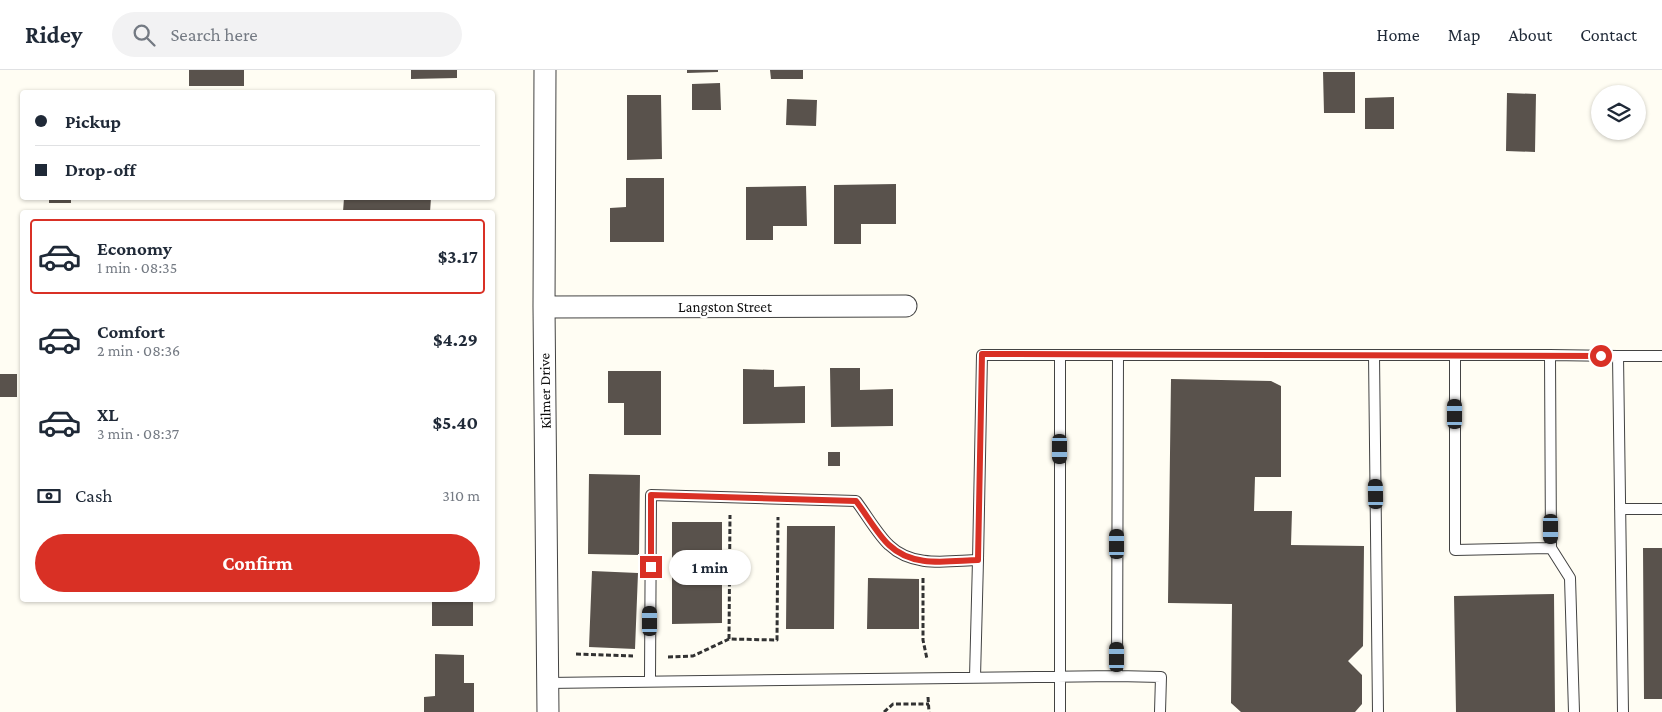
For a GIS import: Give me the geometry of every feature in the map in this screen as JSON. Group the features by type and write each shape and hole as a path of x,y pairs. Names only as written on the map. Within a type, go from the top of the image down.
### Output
{"street":[{"name":"Kilmer Drive","path":"545,70 544,307 548,712"},
{"name":"Langston Street","path":"544,307 906,306"}],"lane":[{"path":"975,677 982,354 1662,356"},
{"path":"1060,354 1060,712"},
{"path":"1117,676 1118,355"},
{"path":"1374,355 1378,712"},
{"path":"1455,355 1455,550 1551,548"},
{"path":"1550,355 1551,548 1570,578 1574,712"},
{"path":"1618,356 1623,712"},
{"path":"650,680 651,495 856,501 888,545 904,557 923,562 978,560"},
{"path":"1620,509 1662,509"},
{"path":"547,683 650,680 1061,676 1161,677 1160,712"}],"path":[{"path":"729,639 730,511"},
{"path":"667,657 693,656 729,639 777,640 778,512"},
{"path":"923,572 923,640 928,664"},
{"path":"576,654 635,656"},
{"path":"928,694 928,712"},
{"path":"884,712 894,704 929,704"}],"building":[{"path":"189,70 244,70 244,86 189,86"},
{"path":"411,70 457,70 457,78 411,79"},
{"path":"687,70 718,70 718,72 687,73"},
{"path":"770,70 803,70 803,79 771,79"},
{"path":"1323,72 1355,72 1355,113 1324,113"},
{"path":"720,83 721,110 692,110 692,84"},
{"path":"1507,93 1536,94 1535,152 1506,151"},
{"path":"627,95 661,95 662,159 627,160"},
{"path":"1394,97 1394,129 1365,129 1365,98"},
{"path":"787,99 817,100 816,126 786,125"},
{"path":"626,178 664,178 664,242 610,242 610,208 626,207"},
{"path":"896,184 896,224 861,224 861,244 834,244 834,185"},
{"path":"806,186 807,226 773,226 773,240 746,240 746,187"},
{"path":"49,200 71,200 71,203 49,203"},
{"path":"344,200 431,200 430,210 343,210"},
{"path":"830,368 860,368 860,390 893,389 893,426 831,427"},
{"path":"743,369 774,370 774,387 805,386 805,423 743,424"},
{"path":"608,371 661,371 661,435 624,435 624,403 608,403"},
{"path":"0,374 17,374 17,397 0,397"},
{"path":"1171,379 1271,381 1281,386 1281,477 1255,477 1254,511 1292,511 1291,545 1364,546 1363,646 1348,661 1362,675 1362,704 1355,712 1241,712 1231,703 1232,604 1168,603"},
{"path":"828,452 840,452 840,466 828,466"},
{"path":"589,474 640,475 639,555 588,554"},
{"path":"672,522 722,522 722,623 672,624"},
{"path":"787,526 835,526 834,629 786,629"},
{"path":"1643,548 1662,548 1662,699 1644,699"},
{"path":"592,571 638,573 635,649 589,647"},
{"path":"868,578 919,579 919,629 867,629"},
{"path":"1554,594 1555,712 1456,712 1454,596"},
{"path":"432,602 473,602 473,626 432,626"},
{"path":"435,654 464,655 464,683 474,683 474,712 424,712 424,697 435,696"}],"route":[{"path":"651,567 651,495 856,501 888,545 904,557 923,562 978,560 982,354 1601,356"}]}
